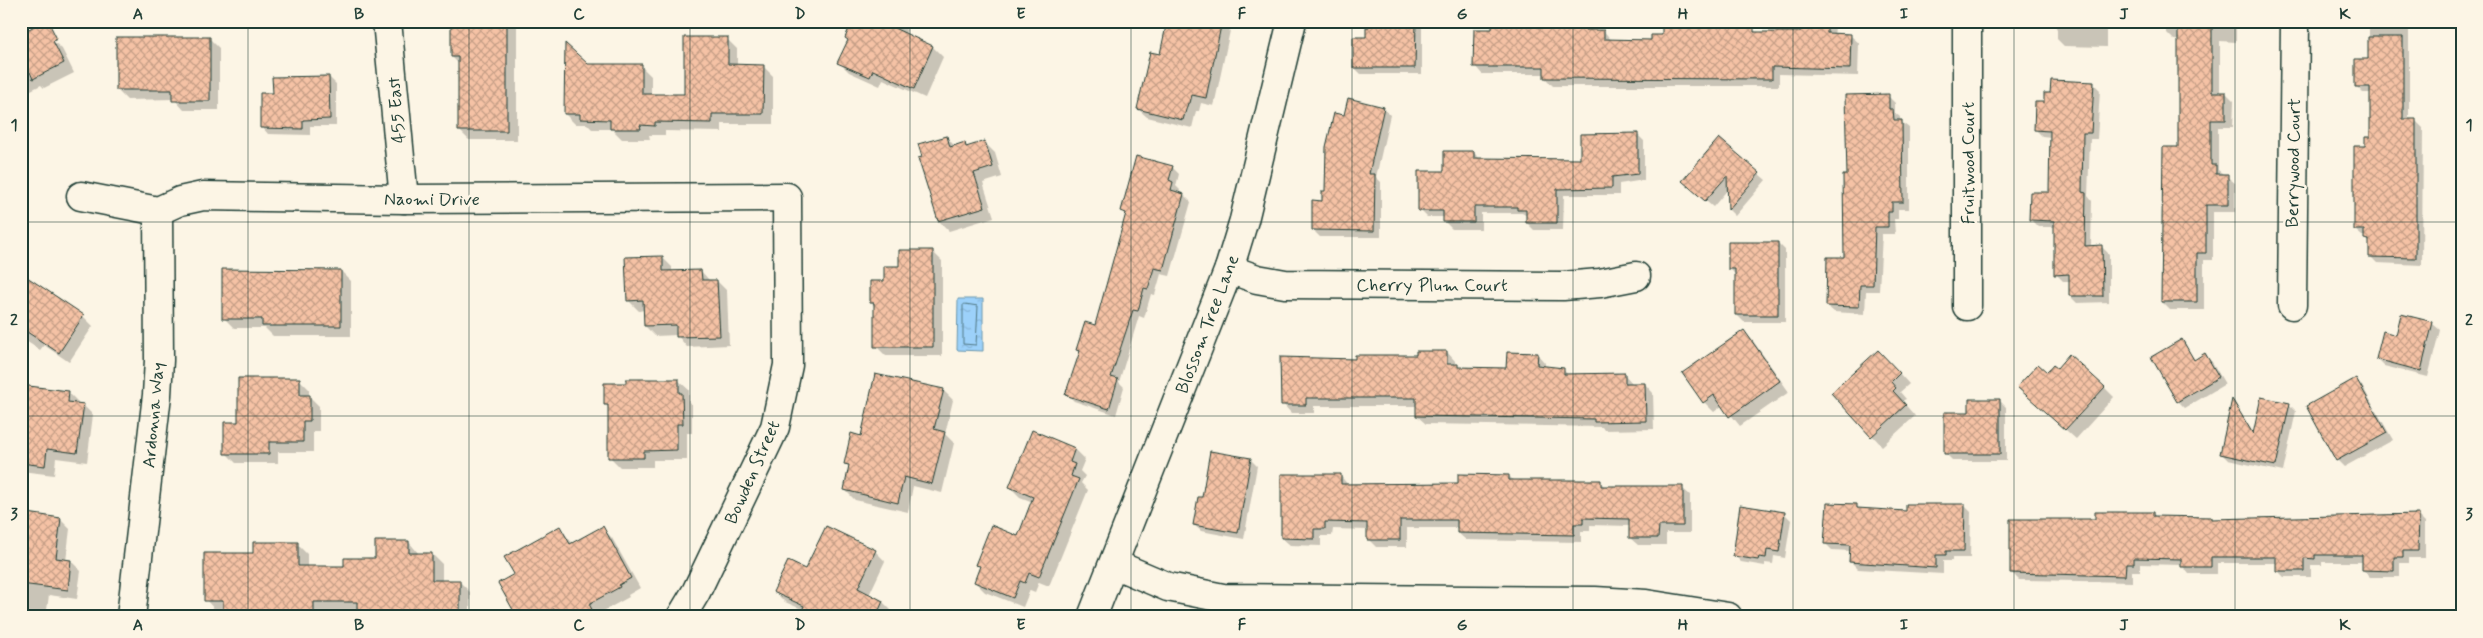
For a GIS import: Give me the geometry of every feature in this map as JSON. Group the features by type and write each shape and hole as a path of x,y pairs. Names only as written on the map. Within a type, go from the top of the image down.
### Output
{"street":[{"name":"455 East","path":"387,21 404,199"},
{"name":"Blossom Tree Lane","path":"1092,617 1229,269 1244,220 1292,21"},
{"name":"Fruitwood Court","path":"1967,306 1968,21"},
{"name":"Berrywood Court","path":"2292,305 2295,21"},
{"path":"82,196 158,211"},
{"name":"Naomi Drive","path":"158,211 180,201 203,196 404,199 787,197"},
{"name":"Bowden Street","path":"681,617 696,592 776,427 788,365 787,197"},
{"name":"Ardonna Way","path":"131,617 157,395 159,360 158,211"},
{"name":"Cherry Plum Court","path":"1229,269 1257,279 1285,284 1562,286 1600,283 1636,276"},
{"path":"1114,564 1168,587 1223,598 1595,601 1646,604 1728,617"}],"water":[{"path":"958,299 983,299 983,351 957,350"}],"building":[{"path":"44,21 48,21 57,39 53,41 64,63 33,79 30,72 21,76 21,33"},
{"path":"451,21 507,21 507,131 458,131 458,57 451,57"},
{"path":"852,21 897,21 894,28 933,46 914,89 873,70 870,77 837,63 848,40 845,38"},
{"path":"1167,21 1222,21 1206,98 1192,95 1183,120 1137,109 1150,52 1160,54"},
{"path":"1369,21 1416,21 1415,68 1353,68 1353,37 1366,37 1366,27 1369,27"},
{"path":"1492,21 1576,21 1576,27 1586,27 1586,30 1604,30 1604,39 1651,40 1651,35 1662,35 1662,22 1744,21 1744,27 1754,27 1754,32 1800,32 1800,21 1827,21 1827,33 1851,34 1850,69 1772,67 1772,79 1544,78 1544,67 1473,67 1474,29 1492,29"},
{"path":"2178,21 2212,21 2212,92 2226,92 2226,120 2211,120 2211,165 2216,165 2216,174 2228,174 2228,205 2206,205 2206,253 2197,253 2197,302 2161,302 2163,147 2178,147"},
{"path":"116,37 210,37 210,101 172,101 172,90 116,90"},
{"path":"684,37 728,37 728,64 764,65 763,114 712,114 712,123 655,122 655,126 640,125 641,129 610,129 610,120 580,119 580,114 564,114 565,43 588,64 642,64 642,94 684,94"},
{"path":"2368,37 2403,37 2403,119 2416,119 2416,258 2369,257 2369,240 2364,239 2364,230 2354,230 2354,146 2365,146 2365,137 2370,137 2370,87 2355,87 2355,59 2368,59"},
{"path":"329,76 330,119 303,120 303,129 260,128 260,93 273,93 272,77"},
{"path":"2051,80 2094,82 2091,133 2083,133 2082,192 2086,193 2085,246 2102,245 2103,296 2069,296 2069,274 2054,275 2054,221 2029,220 2030,192 2049,192 2050,131 2034,130 2035,102 2044,102 2044,93 2050,93"},
{"path":"1889,94 1889,109 1893,109 1894,120 1902,120 1903,202 1892,202 1892,212 1888,212 1888,227 1875,227 1873,285 1860,285 1859,307 1826,306 1827,257 1844,257 1843,175 1847,175 1845,95"},
{"path":"1348,98 1384,107 1369,174 1375,174 1374,231 1312,230 1312,200 1322,201 1322,191 1325,191 1326,147 1334,113 1344,115"},
{"path":"1638,133 1638,174 1612,177 1612,188 1557,189 1557,223 1526,223 1526,210 1517,210 1517,207 1474,207 1474,222 1443,222 1443,211 1418,211 1418,171 1444,171 1444,151 1474,151 1474,158 1580,159 1580,134"},
{"path":"947,136 950,147 965,142 966,147 985,141 993,167 974,173 985,207 938,221 918,158 922,157 918,144"},
{"path":"1719,138 1760,173 1728,210 1727,176 1705,201 1682,181"},
{"path":"1136,156 1173,166 1169,180 1173,182 1171,190 1184,194 1163,270 1154,268 1148,289 1144,288 1138,311 1133,310 1111,377 1118,379 1109,409 1065,395 1080,351 1076,350 1085,322 1095,325 1126,213 1121,211"},
{"path":"1728,242 1778,242 1778,315 1735,315 1735,269 1728,269"},
{"path":"899,250 933,250 933,347 874,347 874,303 870,303 870,281 884,281 884,266 899,266"},
{"path":"663,256 663,271 701,270 702,280 717,280 720,336 676,337 676,325 644,326 643,300 627,301 625,257"},
{"path":"222,269 341,270 341,326 262,326 262,319 222,319"},
{"path":"21,273 84,315 59,353 21,328"},
{"path":"2401,314 2433,322 2421,371 2376,359 2383,331 2396,335"},
{"path":"1744,330 1780,381 1729,417 1714,395 1703,403 1682,373"},
{"path":"2182,339 2194,360 2205,353 2219,377 2177,402 2151,357"},
{"path":"1878,350 1900,373 1891,382 1896,388 1893,391 1906,405 1871,437 1831,393"},
{"path":"1416,351 1447,351 1447,364 1458,364 1458,367 1506,368 1507,352 1538,353 1537,365 1564,368 1564,374 1625,373 1625,383 1645,383 1646,421 1594,422 1594,419 1416,416 1416,398 1306,398 1306,405 1281,405 1280,357 1355,359 1355,355 1416,355"},
{"path":"2069,354 2105,387 2065,430 2017,387 2038,364 2047,372 2053,365 2057,368"},
{"path":"875,374 944,389 934,429 945,432 932,484 904,477 898,503 844,490 849,465 844,464 851,433 861,436"},
{"path":"238,378 300,378 300,395 310,395 310,421 303,421 303,442 269,442 269,454 224,454 224,422 238,422"},
{"path":"2356,378 2387,433 2336,461 2306,406"},
{"path":"626,379 679,379 679,393 682,393 683,424 677,424 677,450 644,451 644,458 608,458 608,405 604,405 604,383 626,383"},
{"path":"21,385 69,391 68,402 84,404 77,453 47,449 45,466 21,463"},
{"path":"2261,397 2290,403 2276,466 2220,454 2232,399 2253,434"},
{"path":"1969,399 2000,399 2000,454 1944,454 1944,412 1969,412"},
{"path":"1032,430 1075,448 1070,462 1075,464 1071,476 1079,479 1039,577 1029,573 1025,583 1020,581 1013,598 974,582 980,566 975,565 991,525 1018,536 1033,497 1009,487"},
{"path":"1210,451 1251,458 1238,533 1193,525 1198,497 1202,497"},
{"path":"1281,474 1341,474 1341,484 1458,483 1458,474 1509,475 1509,480 1601,480 1601,486 1683,486 1683,526 1659,526 1658,538 1629,538 1629,519 1583,518 1583,524 1574,524 1574,535 1457,533 1457,520 1400,520 1400,540 1367,540 1367,523 1325,522 1325,529 1314,529 1314,539 1281,538"},
{"path":"1827,503 1857,504 1857,508 1906,511 1906,504 1965,504 1964,551 1946,551 1946,555 1936,555 1936,568 1849,562 1850,545 1824,544"},
{"path":"1740,505 1785,512 1779,552 1767,550 1766,558 1759,557 1758,560 1733,556"},
{"path":"21,512 61,518 56,558 71,560 68,590 21,584"},
{"path":"2095,512 2153,512 2153,516 2211,517 2211,519 2419,514 2418,551 2403,551 2403,557 2394,557 2394,571 2362,570 2362,555 2315,555 2315,559 2304,558 2304,571 2276,571 2276,557 2211,557 2211,567 2181,567 2181,559 2134,558 2134,564 2126,564 2125,576 2010,573 2010,519 2095,519"},
{"path":"560,526 570,544 603,526 631,578 619,585 620,587 589,604 596,617 559,617 554,609 540,617 517,617 498,583 514,574 504,557"},
{"path":"826,526 876,550 858,588 883,601 876,617 799,617 804,606 773,592 788,561 805,569"},
{"path":"375,541 409,541 409,553 432,553 432,580 460,580 460,617 364,617 364,612 357,612 357,602 314,602 314,616 223,617 223,601 204,601 204,553 253,553 253,542 298,542 298,566 344,566 344,558 375,558"}]}
